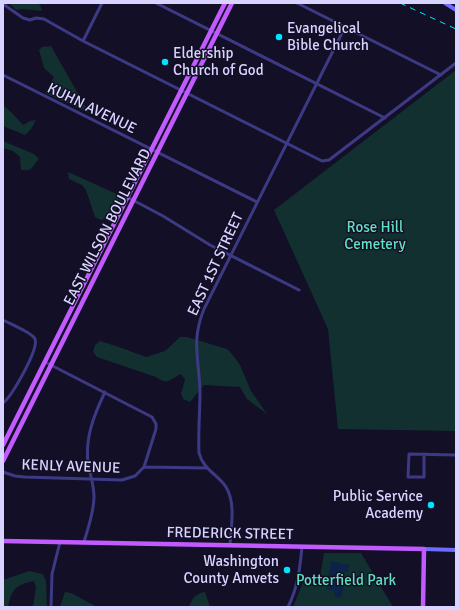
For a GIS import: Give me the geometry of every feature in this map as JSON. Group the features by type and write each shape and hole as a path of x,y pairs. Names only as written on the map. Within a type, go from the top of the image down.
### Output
{"main road":[{"name":"EAST WILSON BOULEVARD","path":"3,445 225,3"},
{"name":"EAST WILSON BOULEVARD","path":"3,461 232,3"},
{"path":"445,3 456,10"},
{"name":"FREDERICK STREET","path":"3,541 456,550"},
{"path":"423,607 424,549"}],"street":[{"path":"83,41 102,3"},
{"path":"156,3 385,118"},
{"path":"297,3 441,75"},
{"path":"3,4 23,18 30,20 36,18 44,19 83,41 181,91 319,160 325,161 330,160 456,64"},
{"name":"EAST 1ST STREET","path":"230,545 230,496 222,483 202,462 199,453 200,389 196,349 199,321 345,27"},
{"name":"KUHN AVENUE","path":"3,75 258,202"},
{"path":"127,197 163,216 199,238 299,290"},
{"path":"3,320 32,335 36,341 32,355 13,391 3,403"},
{"path":"45,362 148,414 154,421 156,429 144,467 207,468"},
{"path":"84,542 94,505 94,490 87,454 89,434 94,414 105,392"},
{"path":"424,454 424,477 408,477 409,454 424,454 456,455"},
{"name":"KENLY AVENUE","path":"3,472 15,476 25,477 122,480 135,476 144,467"},
{"path":"51,607 52,574 60,542"},
{"path":"288,607 299,576 302,547"}],"green space":[{"path":"9,3 37,3 40,5 42,11 23,9 16,10"},
{"path":"51,46 89,113 45,93 54,77 44,68 39,50 42,47"},
{"name":"Rose Hill Cemetery","path":"456,70 456,431 338,429 328,329 274,210"},
{"path":"3,105 23,125 30,121 36,120 31,129 25,135 3,126"},
{"path":"3,141 34,154 39,159 32,168 28,170 21,170 20,157 13,151 3,148"},
{"path":"68,172 119,195 124,199 117,209 105,219 101,220 95,217 86,190 82,185 69,179"},
{"path":"180,337 187,337 227,349 240,365 251,391 267,414 247,399 240,387 204,385 190,402 183,399 181,393 185,380 181,374 168,381 163,381 156,377 97,357 93,352 95,345 100,341 146,357 165,351"},
{"name":"Potterfield Park","path":"324,553 361,553 393,607 293,607 303,582 319,583"},
{"path":"29,571 43,574 46,581 47,607 33,607 36,587 34,581 18,586 11,596 8,607 3,607 3,580"},
{"path":"65,592 71,593 97,607 60,607"},
{"path":"205,592 210,607 189,607 194,597"}],"water":[{"path":"331,561 349,565 348,572 339,571 337,584 344,585 341,598 334,596 335,591 326,589"}],"railway":[{"path":"400,3 456,29"}],"place":[{"name":"Evangelical Bible Church","path":"279,37"},
{"name":"Eldership Church of God","path":"165,62"},
{"name":"Public Service Academy","path":"431,505"},
{"name":"Washington County Amvets","path":"287,570"}]}
